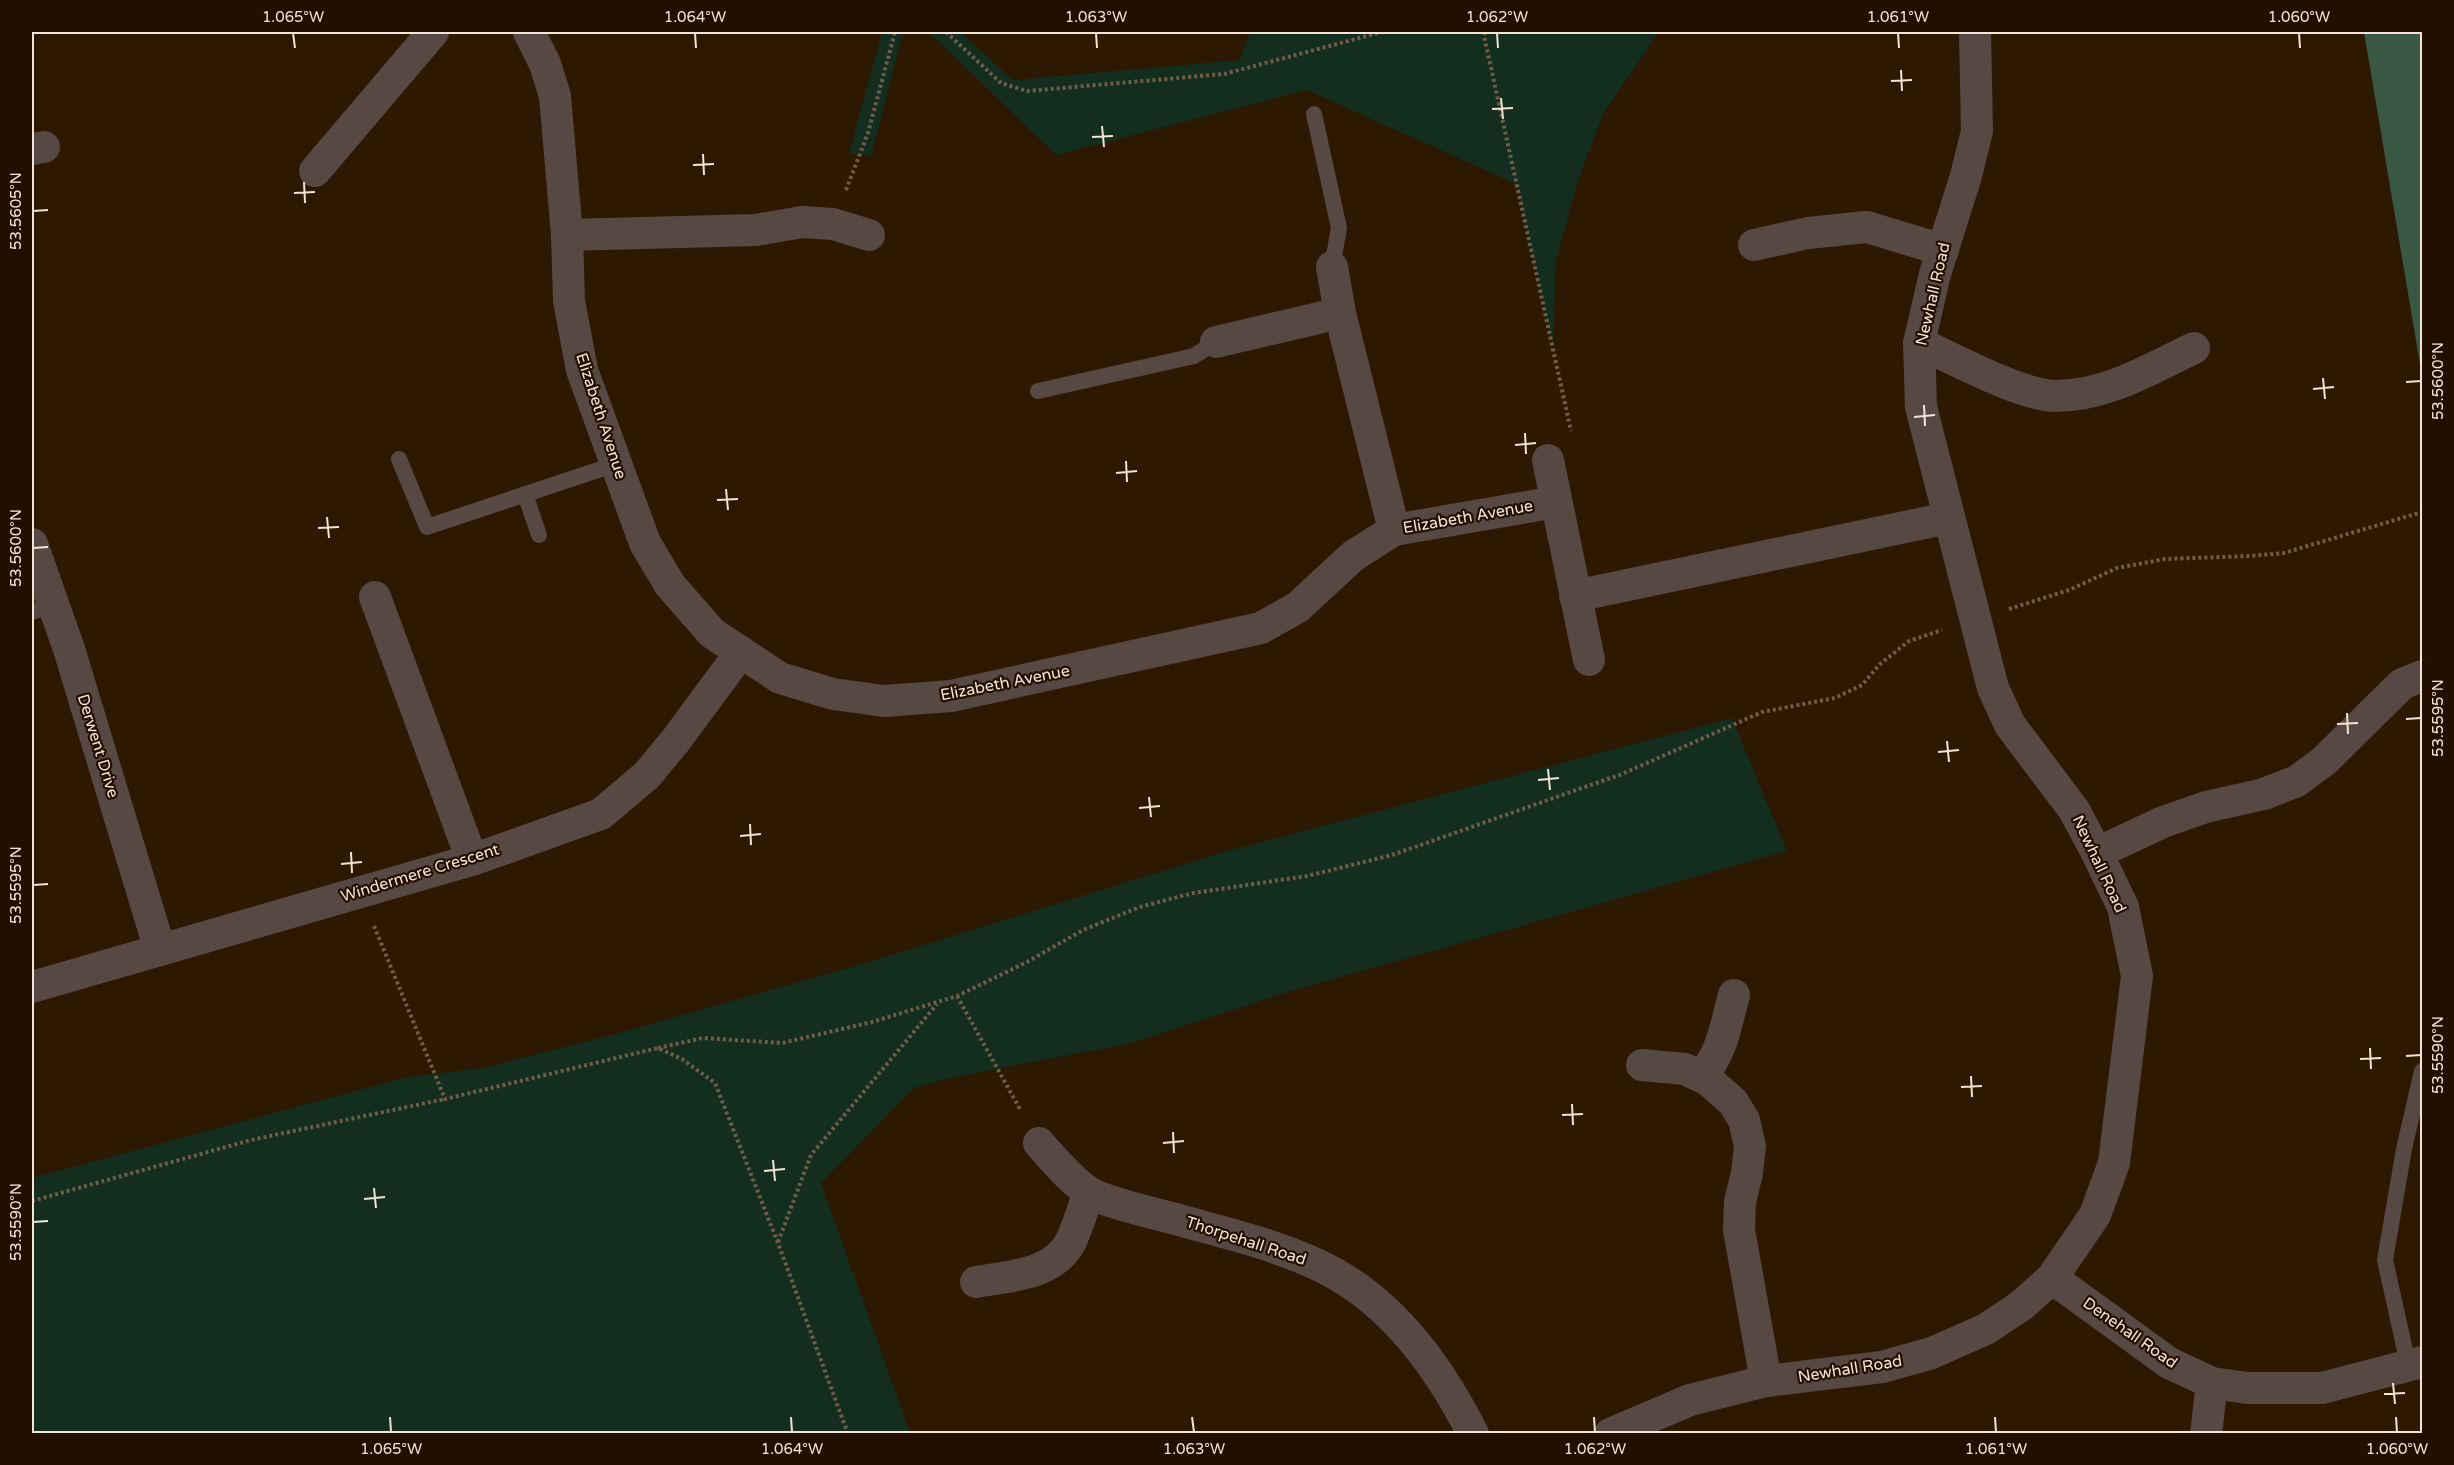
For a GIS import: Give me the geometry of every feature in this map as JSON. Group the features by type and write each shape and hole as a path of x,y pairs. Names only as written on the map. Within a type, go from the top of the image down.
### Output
{"street":[{"path":"315,171 433,32"},
{"name":"Elizabeth Avenue","path":"529,32 545,64 555,96 567,235 569,301 582,370 645,543 670,585 712,633 780,678 833,694 884,701 951,696 1261,628 1298,607 1353,556 1394,530 1556,502"},
{"name":"Newhall Road","path":"1610,1434 1690,1400 1766,1381 1882,1367 1932,1353 1986,1329 2022,1305 2052,1278 2095,1215 2114,1163 2137,976 2123,907 2074,810 2010,725 1993,688 1921,407 1919,343 1977,131 1975,32"},
{"path":"567,235 756,230 802,222 833,224 869,235"},
{"path":"1754,245 1808,234 1867,227 1943,250"},
{"path":"1332,267 1340,313 1394,530"},
{"path":"1216,342 1340,313"},
{"path":"1919,343 2022,389 2054,396 2088,392 2116,385 2194,348"},
{"name":"Elizabeth Avenue","path":"1548,460 1589,660"},
{"path":"1575,596 1948,518"},
{"name":"Derwent Drive","path":"32,544 42,609 69,650 160,950"},
{"path":"375,597 472,860"},
{"name":"Windermere Crescent","path":"32,987 472,860 601,814 654,766 741,652"},
{"path":"2097,853 2163,822 2206,807 2264,794 2297,781 2324,761 2402,684 2422,676"},
{"path":"1701,1076 1711,1065 1719,1048 1734,995"},
{"path":"1642,1065 1685,1069 1701,1076 1733,1102 1744,1120 1750,1146 1740,1202 1739,1230 1766,1381"},
{"name":"Thorpehall Road","path":"1039,1143 1058,1165 1089,1192 1272,1246 1317,1264 1366,1294 1405,1329 1431,1363 1450,1391 1473,1434"},
{"path":"976,1282 1018,1275 1046,1267 1060,1257 1071,1242 1089,1192"},
{"name":"Denehall Road","path":"2052,1278 2169,1363 2212,1383 2247,1388 2322,1388 2415,1363"},
{"path":"2206,1434 2212,1383"}],"lane":[{"path":"1314,114 1339,228 1332,267"},
{"path":"1038,391 1194,356 1216,342"},
{"path":"399,459 427,527 616,464"},
{"path":"525,494 539,535"},
{"path":"2415,1363 2385,1260 2404,1149 2422,1071"}],"path":[{"path":"833,224 868,133 895,32"},
{"path":"946,32 1001,83 1027,91 1224,74 1382,32"},
{"path":"1485,32 1571,431 1548,460"},
{"path":"32,1201 251,1140 445,1099 703,1038 782,1043 872,1022 957,996 1027,962 1083,930 1140,907 1193,893 1307,876 1392,855 1622,774 1762,712 1835,698 1862,685 1880,664 1909,641 2069,590 2117,568 2165,559 2250,556 2284,552 2422,512"},
{"path":"360,892 445,1099"},
{"path":"957,996 1039,1143"},
{"path":"778,1243 811,1155 937,1003"},
{"path":"658,1048 682,1059 715,1083 778,1243 848,1434"}],"green space":[{"path":"882,32 903,32 871,157 849,153"},
{"path":"929,32 960,32 1013,80 1240,60 1250,32 1659,32 1603,114 1578,181 1556,260 1553,348 1516,184 1307,90 1056,155"},
{"path":"2364,32 2422,32 2422,376"},
{"path":"1732,718 1787,851 1291,991 1132,1043 945,1079 914,1088 821,1183 910,1433 32,1433 32,1178 407,1077 483,1068 615,1034 862,964 1224,852"}]}
